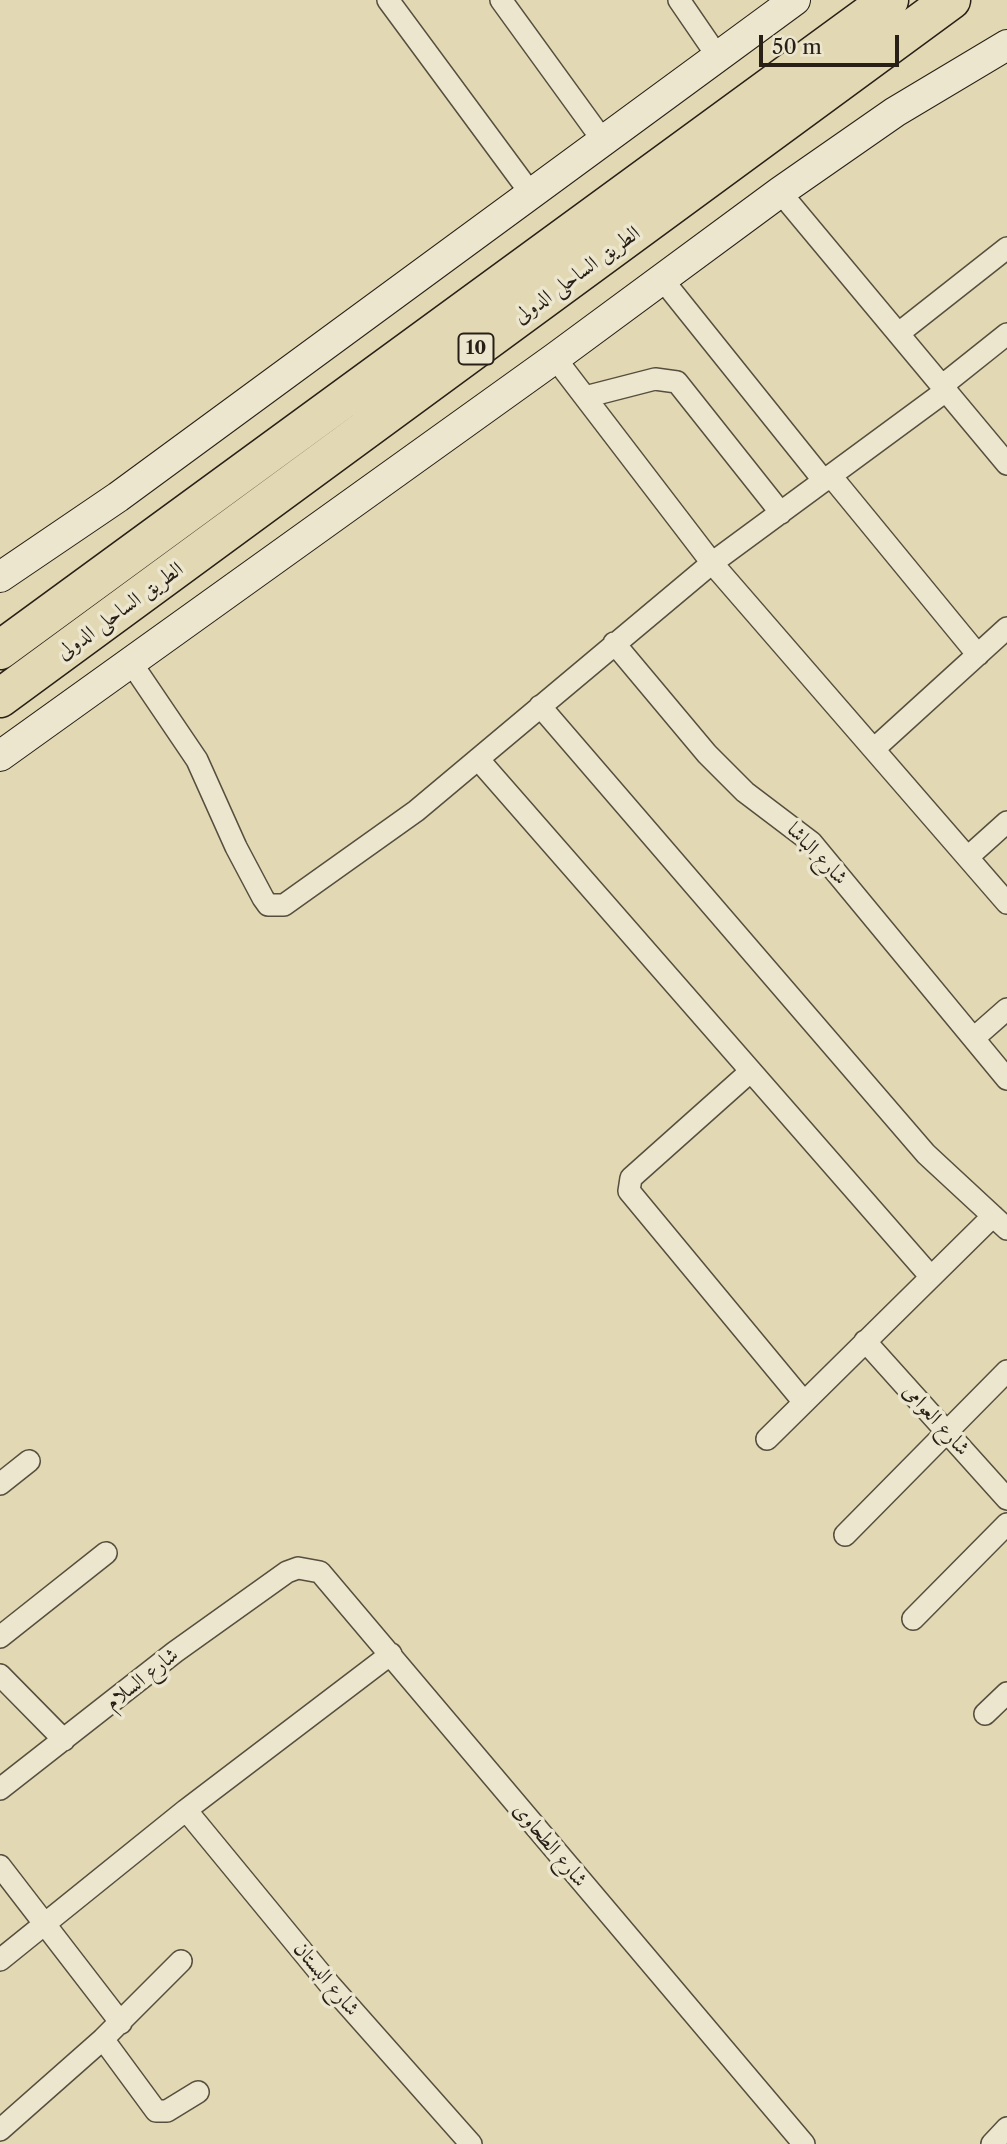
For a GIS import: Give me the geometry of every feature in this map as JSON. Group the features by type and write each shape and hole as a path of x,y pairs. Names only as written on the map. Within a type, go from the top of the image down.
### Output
{"highway":[{"name":"الطريق الساحلى الدولى","path":"0,650 889,0"},
{"name":"الطريق الساحلى الدولى","path":"0,698 951,0"}],"street":[{"path":"388,0 532,195"},
{"path":"500,0 604,142"},
{"path":"679,0 718,57"},
{"path":"0,577 118,497 795,0"},
{"path":"0,756 132,664 780,192 895,112 1007,45"},
{"path":"780,192 900,332 1007,464"},
{"path":"900,332 1007,248"},
{"path":"663,279 978,655"},
{"path":"132,664 197,760 249,874 268,905 275,908 351,860 478,759 712,563 945,387 1007,334"},
{"path":"555,358 712,563 1007,903"},
{"path":"585,397 655,379 677,382 781,513"},
{"path":"874,749 1007,628"},
{"name":"شارع الباشا","path":"614,643 732,780 811,842 1007,1079"},
{"path":"540,706 926,1154 1000,1222 931,1277 767,1438"},
{"path":"478,759 931,1277"},
{"path":"968,857 1007,822"},
{"path":"974,1038 1007,1009"},
{"path":"751,1071 631,1178 629,1191 631,1197 803,1401"},
{"name":"شارع العوامى","path":"866,1341 1007,1499"},
{"path":"845,1535 1007,1371"},
{"path":"0,1484 29,1461"},
{"path":"913,1619 1007,1524"},
{"path":"0,1637 106,1553"},
{"name":"شارع الطحاوى","path":"287,1572 298,1568 320,1572 804,2144"},
{"name":"شارع السلام","path":"0,1789 175,1652 287,1572"},
{"path":"0,1960 186,1810 391,1654"},
{"path":"0,1675 64,1740"},
{"path":"985,1714 1007,1693"},
{"name":"شارع البستان","path":"186,1810 330,1985 471,2144"},
{"path":"0,1866 121,2023"},
{"path":"0,2130 121,2023 181,1961"},
{"path":"103,2039 156,2111 167,2112 198,2092"},
{"path":"992,2144 1007,2128"}]}
